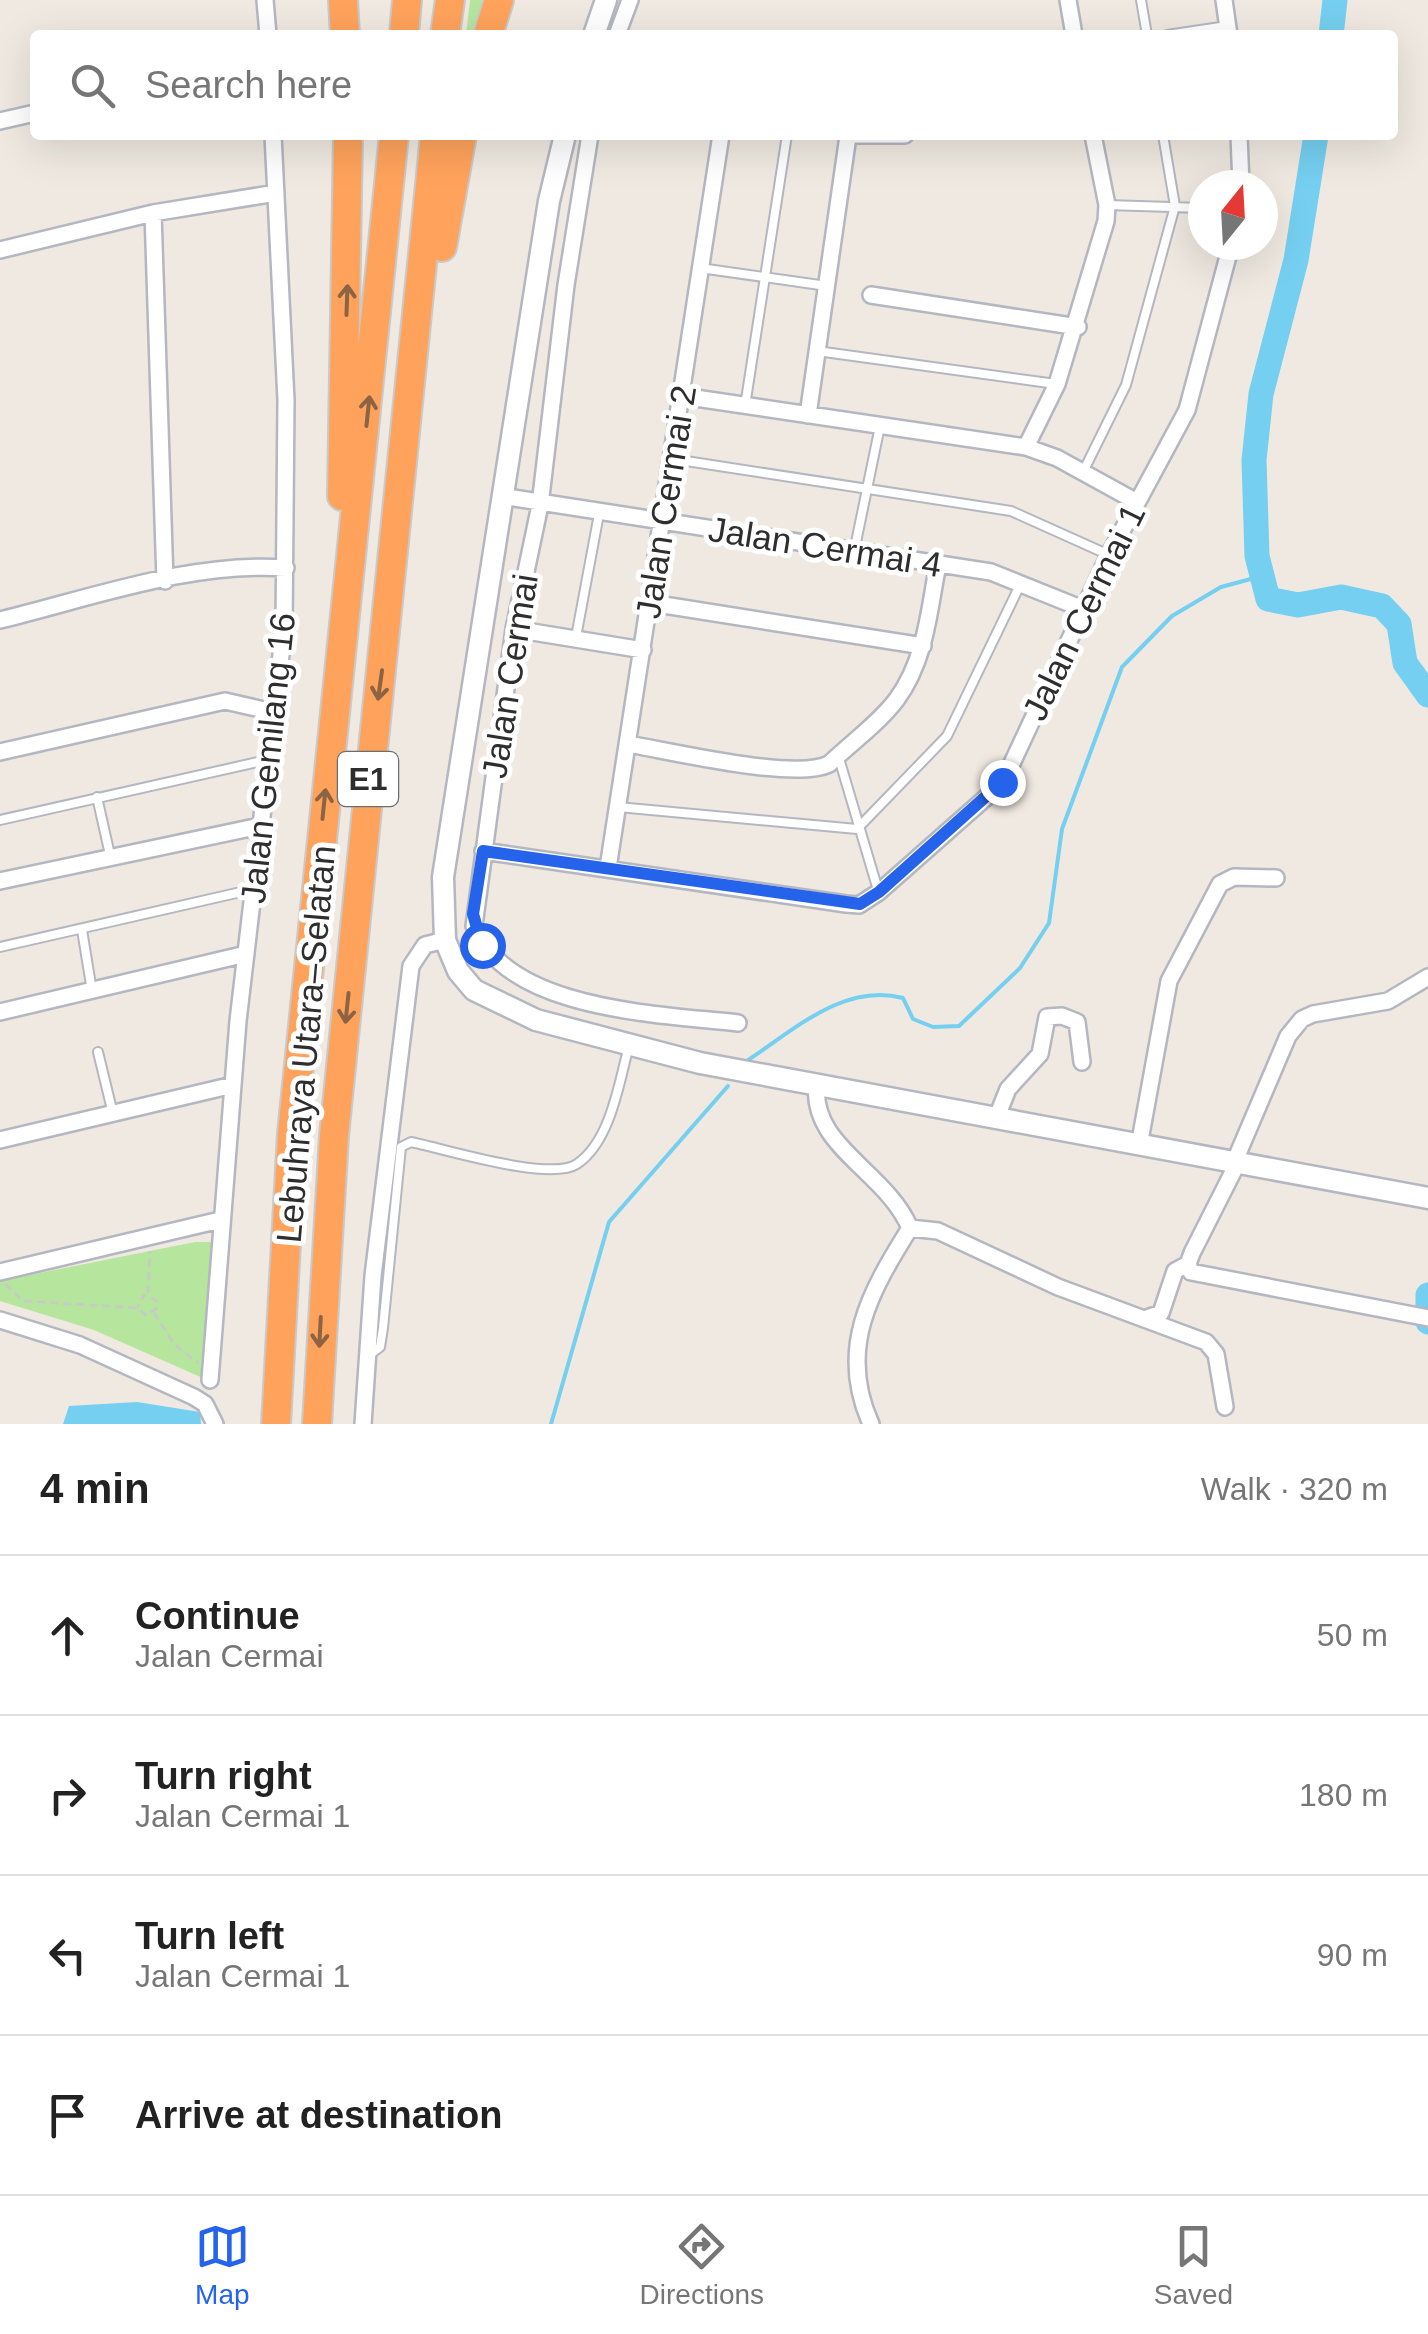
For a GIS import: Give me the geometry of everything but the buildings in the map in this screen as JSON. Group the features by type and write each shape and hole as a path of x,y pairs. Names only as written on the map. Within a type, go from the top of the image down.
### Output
{"highway":[{"path":"343,0 345,30"},
{"path":"404,30 407,0"},
{"path":"447,30 450,0"},
{"path":"490,30 499,0"},
{"path":"345,607 340,543 348,140"},
{"name":"Lebuhraya Utara–Selatan","path":"276,1424 292,1134 393,140"},
{"name":"Lebuhraya Utara–Selatan","path":"316,1424 334,1136 362,829 390,621 393,546 434,140"},
{"path":"390,621 406,547 441,258 461,140"}],"street":[{"path":"266,0 268,30"},
{"path":"596,30 606,0"},
{"path":"1068,0 1073,30"},
{"path":"1224,0 1228,30"},
{"path":"619,30 628,5"},
{"path":"0,121 30,114"},
{"name":"Jalan Gemilang 16","path":"210,1376 233,1085 284,629 286,400 274,140"},
{"path":"564,140 549,201 451,804 443,877 445,940 458,971 474,990 500,1006 629,1046 996,1119 1428,1198"},
{"name":"Jalan Cermai","path":"589,140 566,285 540,505 514,628 474,926 482,945 510,972 576,999 642,1012 738,1023"},
{"name":"Jalan Cermai 2","path":"608,868 664,522 719,140"},
{"path":"808,415 845,140"},
{"path":"1026,447 1058,384 1078,327 1107,204 1093,140"},
{"path":"1239,140 1240,170"},
{"path":"0,250 153,214 276,194"},
{"path":"153,214 165,581"},
{"name":"Jalan Cermai 1","path":"483,851 846,904 860,904 879,892 1002,782 1109,555 1186,410 1227,260"},
{"path":"871,296 1078,327"},
{"path":"682,396 1026,447 1137,502"},
{"name":"Jalan Cermai 4","path":"501,496 991,572 1084,609"},
{"path":"628,744 797,770 819,769 896,701 923,646 938,564"},
{"path":"0,620 165,581 254,566 286,568"},
{"path":"651,603 923,646"},
{"path":"514,628 644,650"},
{"path":"0,752 225,701 273,712"},
{"path":"0,881 260,826"},
{"path":"1139,1146 1168,981 1220,884 1234,876 1276,878"},
{"path":"363,1424 373,1276 411,966 424,945 445,940"},
{"path":"0,1012 246,954"},
{"path":"1140,1318 1161,1313 1175,1272 1188,1264 1236,1164 1288,1036 1302,1019 1388,1001 1428,977"},
{"path":"996,1119 1008,1090 1040,1054 1046,1018 1062,1016 1077,1022 1082,1062"},
{"path":"818,1084 816,1109 823,1126 893,1195 910,1228"},
{"path":"0,1140 233,1085"},
{"path":"0,1272 220,1220"},
{"path":"910,1228 938,1231 1058,1287 1199,1338 1212,1348 1225,1407"},
{"path":"871,1424 858,1386 858,1330 873,1286 910,1228"},
{"path":"1188,1264 1192,1272 1200,1274 1424,1317"},
{"path":"0,1320 80,1345 194,1396 205,1404 215,1424"}],"lane":[{"path":"1142,0 1146,30"},
{"path":"745,406 786,140"},
{"path":"1083,472 1126,385 1175,206 1164,140"},
{"path":"1107,204 1188,207"},
{"path":"700,268 826,286"},
{"path":"817,352 1058,384"},
{"path":"854,552 880,426"},
{"path":"673,458 1031,516 1109,555"},
{"path":"576,639 599,514"},
{"path":"857,829 947,736 1021,584"},
{"path":"838,755 857,829 879,892"},
{"path":"0,820 268,760"},
{"path":"97,797 110,855"},
{"path":"618,806 857,829"},
{"path":"0,948 255,889"},
{"path":"82,930 92,991"},
{"path":"368,1356 380,1347 383,1328 401,1146 411,1142 540,1169 563,1171 577,1165 592,1151 604,1126 629,1046"},
{"path":"98,1052 113,1114"}],"path":[{"path":"148,1294 150,1238"},
{"path":"0,1272 12,1294 22,1302 153,1312"},
{"path":"137,1308 140,1296 148,1294"},
{"path":"148,1294 157,1301 153,1312"},
{"path":"153,1312 174,1344 210,1376"}],"green space":[{"path":"470,0 494,0 485,30 467,30"},
{"path":"195,1242 213,1242 216,1251 205,1379 94,1330 0,1301 0,1281"}],"water":[{"path":"137,1402 200,1412 201,1424 63,1424 69,1406"}],"waterway":[{"path":"1332,30 1335,0"},
{"path":"1315,140 1296,260 1261,394 1254,460 1257,556 1268,599 1298,605 1341,597 1382,606 1399,624 1405,663 1428,695"},
{"path":"745,1062 820,1012 860,997 903,998 913,1019 933,1027 959,1026 1020,968 1049,923 1062,829 1122,667 1172,616 1221,587 1262,576"},
{"path":"551,1424 609,1222 728,1086"},
{"path":"1428,1295 1428,1322"}],"route":[{"path":"482,945 473,914 483,851 860,904 879,892 1002,782"}]}
